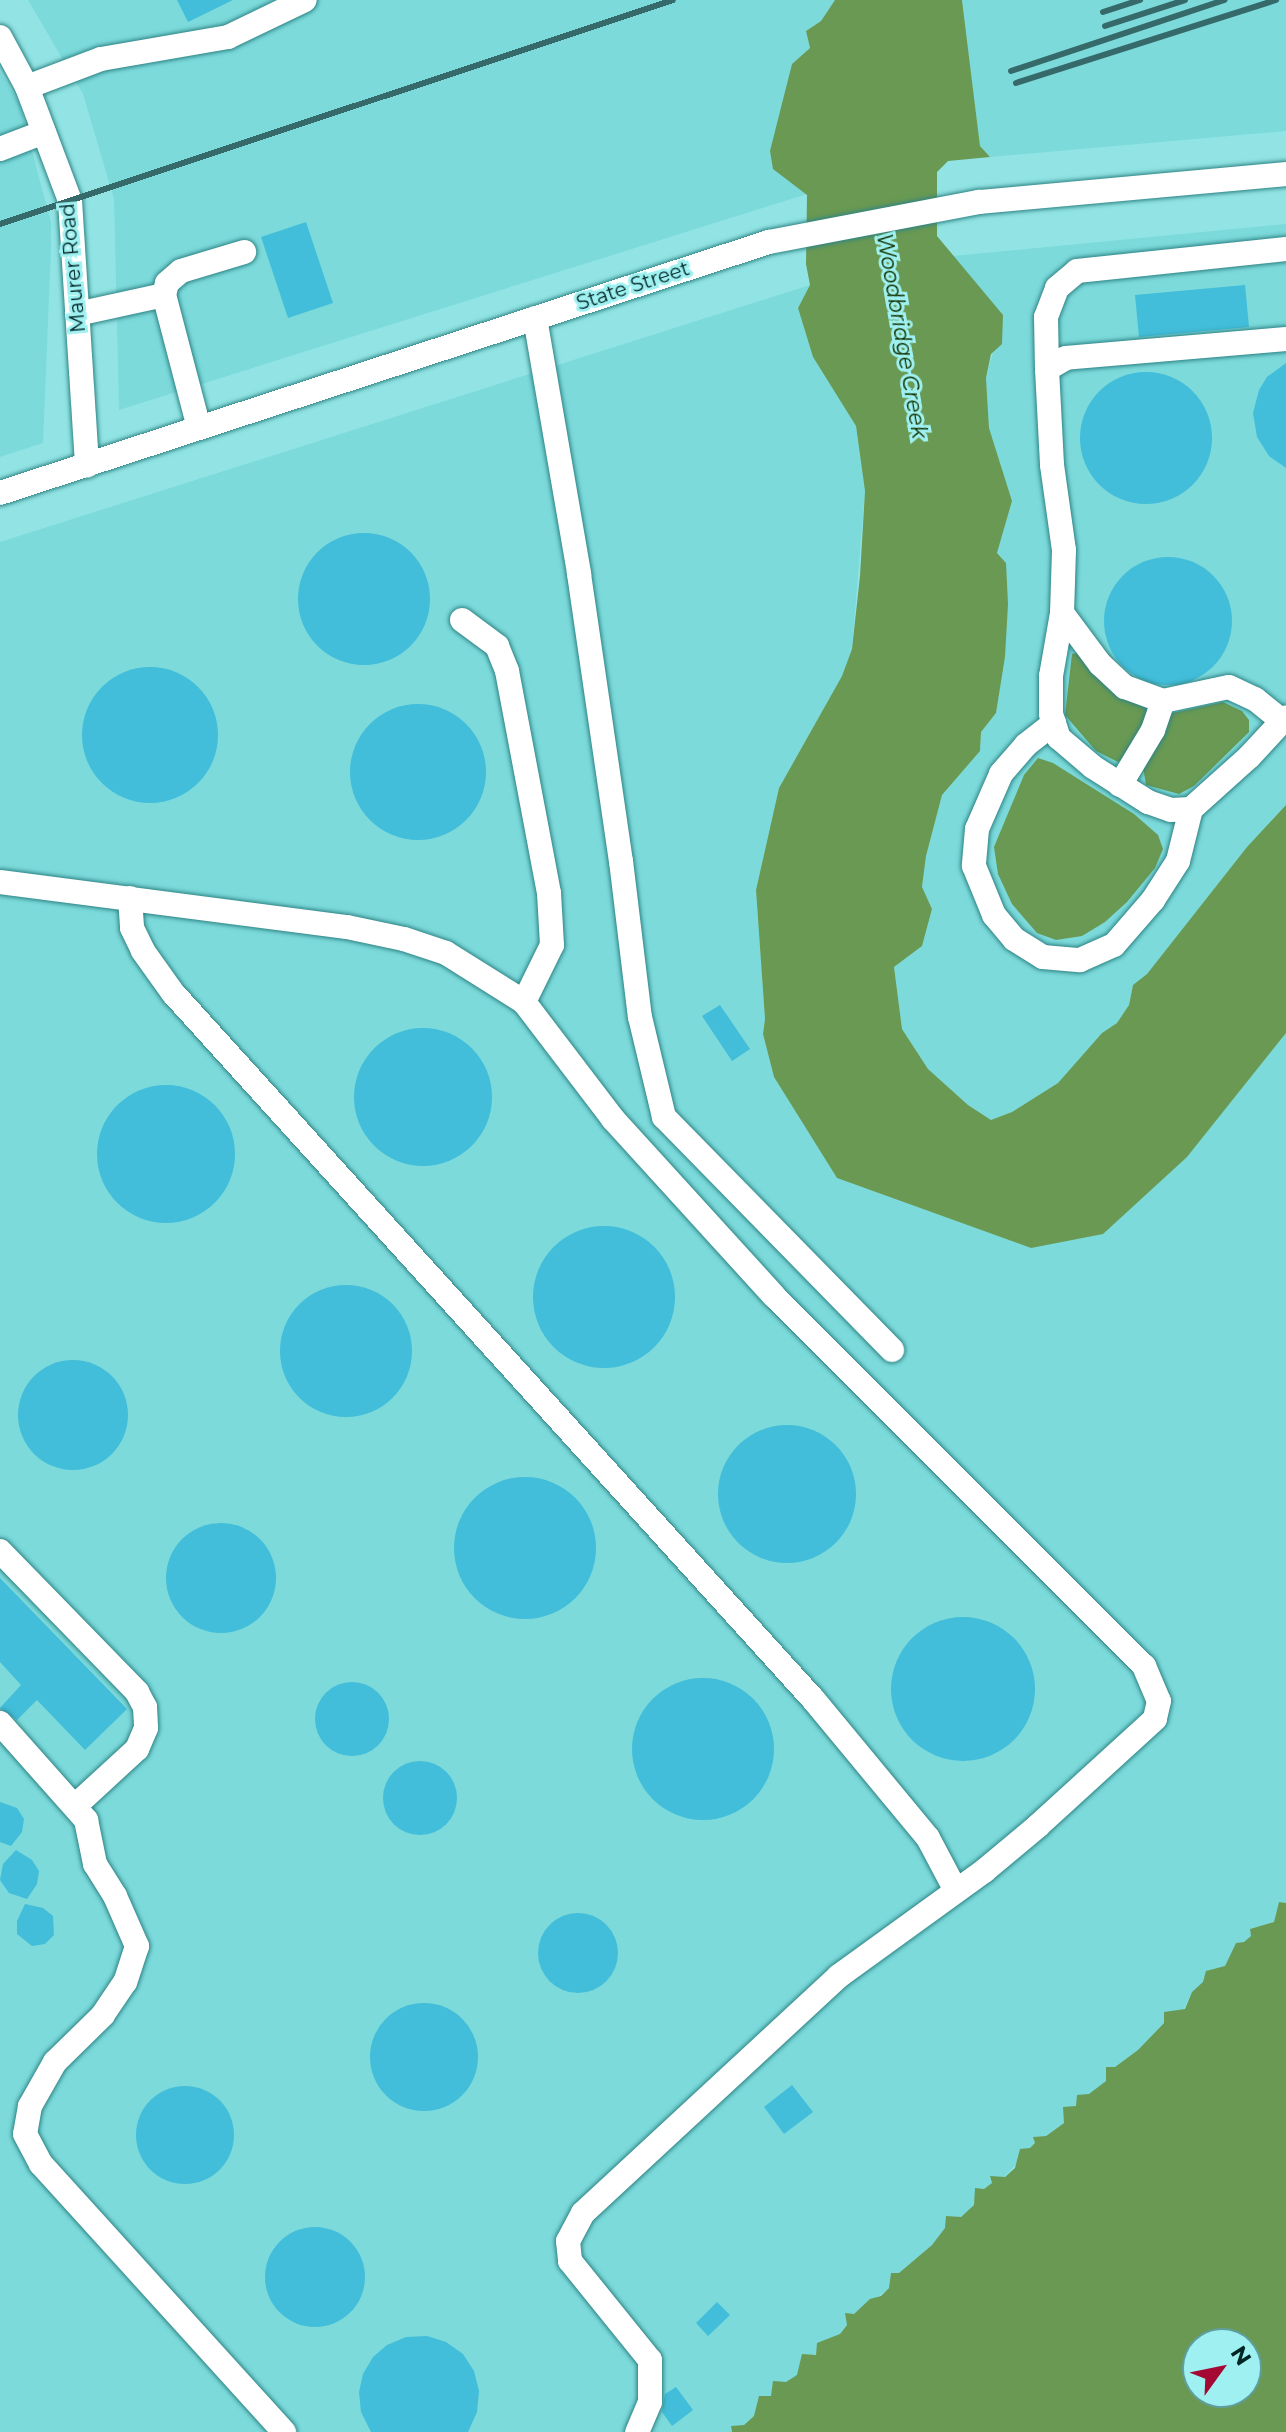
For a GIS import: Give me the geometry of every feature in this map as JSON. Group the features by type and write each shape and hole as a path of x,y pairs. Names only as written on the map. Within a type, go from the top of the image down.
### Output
{"street":[{"path":"27,87 101,59 228,37 305,0"},
{"name":"Maurer Road","path":"0,37 27,87 70,201 87,465"},
{"path":"0,149 44,132"},
{"name":"State Street","path":"0,493 769,242 979,202 1286,174"},
{"path":"1191,809 1171,810 1148,802 1120,785 1059,738 1054,723 1051,676 1062,613 1064,550 1052,465 1046,317 1057,288 1077,271 1286,249"},
{"path":"199,428 164,295 167,283 181,271 244,252"},
{"path":"77,314 164,295"},
{"path":"535,318 581,589 640,1017 664,1117 892,1350"},
{"path":"1047,369 1066,358 1286,339"},
{"path":"1054,723 1026,745 1001,774 977,829 974,866 994,915 1014,939 1043,957 1080,960 1114,945 1153,900 1178,861 1191,809 1249,757 1284,718 1229,687 1163,701 1125,687 1100,664 1062,613"},
{"path":"462,620 497,646 507,671 549,893 552,945 524,1002"},
{"path":"1120,785 1153,730 1163,701"},
{"path":"0,882 347,927 404,939 446,953 524,1002 613,1119 773,1295 1144,1666 1159,1701 1155,1719 1038,1826 839,1976 583,2213 568,2241 570,2261 650,2360 650,2402 642,2431"},
{"path":"130,898 132,928 137,940 173,993 813,1699 928,1838 955,1889"},
{"path":"0,1551 137,1692 145,1707 146,1728 137,1749 75,1806"},
{"path":"0,1723 86,1820 95,1864 115,1896 137,1946 125,1982 103,2015 55,2062 30,2106 25,2134 41,2164 284,2432"}],"shaded area":[{"path":"28,0 835,0 821,21 806,31 810,48 792,64 776,130 774,169 807,194 119,410 114,199 83,94"},
{"path":"962,0 1286,0 1286,131 990,157 980,146"},
{"path":"0,72 19,103 51,222 51,250 43,443 0,457"},
{"path":"1286,224 1286,805 1247,847 1147,974 1133,985 1129,1005 1117,1023 1102,1033 1058,1083 1012,1112 991,1120 968,1105 928,1069 902,1029 894,967 922,946 932,909 922,887 926,856 942,795 980,751 981,732 996,713 1005,657 1006,563 997,553 1012,501 989,428 986,378 1003,315 953,256"},
{"path":"810,285 798,308 813,357 856,426 865,491 852,649 842,676 779,788 756,890 765,1019 763,1034 774,1077 837,1178 1031,1248 1187,1157 1286,1033 1286,1903 1279,1902 1274,1922 1250,1929 1251,1936 1244,1942 1236,1943 1225,1966 1192,1992 1184,2009 1174,2012 1138,2050 1115,2067 1106,2067 1106,2081 1066,2113 1064,2123 1045,2136 1034,2137 1036,2143 1004,2177 990,2177 992,2183 977,2195 974,2205 961,2217 953,2218 932,2245 899,2273 889,2288 854,2315 840,2334 802,2365 797,2375 744,2425 731,2426 732,2432 0,2432 0,542"}],"water":[{"name":"Woodbridge Creek","path":"835,0 962,0 980,146 990,157 948,161 937,172 937,236 1003,315 1002,344 991,354 986,378 989,428 1012,501 997,553 1006,563 1008,604 1005,657 996,713 981,732 980,751 942,795 926,856 922,887 932,909 922,946 894,967 902,1029 928,1069 968,1105 991,1120 1012,1112 1058,1083 1102,1033 1117,1023 1129,1005 1133,985 1147,974 1247,847 1286,805 1286,1033 1187,1157 1103,1234 1031,1248 837,1178 774,1077 763,1034 765,1019 756,890 779,788 842,676 852,649 860,576 865,491 856,426 813,357 798,308 810,285 806,264 807,195 773,169 770,151 792,64 810,48 806,31 821,21"},
{"path":"1081,652 1119,696 1152,711 1131,754 1118,762 1096,751 1065,715 1072,654"},
{"path":"1223,702 1242,711 1249,720 1249,732 1194,786 1179,794 1146,785 1143,767 1172,713"},
{"path":"1038,758 1053,763 1134,814 1158,835 1163,849 1155,868 1127,902 1105,922 1082,936 1056,940 1037,933 1012,904 998,874 994,847 1024,775"},
{"path":"1279,1902 1286,1903 1286,2432 732,2432 731,2426 744,2425 754,2416 759,2396 771,2396 773,2381 786,2382 797,2375 802,2354 816,2355 817,2343 840,2334 847,2325 845,2313 854,2314 870,2299 881,2296 889,2288 891,2273 899,2273 932,2245 945,2228 946,2216 961,2217 974,2205 975,2188 984,2189 992,2183 990,2176 1005,2177 1015,2168 1020,2149 1030,2148 1035,2143 1033,2137 1046,2136 1064,2123 1063,2107 1076,2106 1077,2095 1089,2094 1106,2081 1106,2067 1115,2067 1138,2050 1164,2023 1164,2012 1185,2009 1192,1992 1203,1982 1206,1971 1225,1966 1236,1943 1244,1942 1251,1936 1250,1929 1274,1922"}],"building":[{"path":"177,0 233,0 188,22"},
{"path":"306,222 333,303 288,318 261,237"},
{"path":"1245,285 1249,327 1139,337 1135,295"},
{"path":"1286,363 1286,468 1269,456 1257,437 1253,413 1259,390 1267,377"},
{"path":"1146,372 1171,377 1192,392 1207,413 1212,438 1207,463 1192,484 1171,499 1146,504 1121,499 1100,484 1085,463 1080,438 1085,413 1100,392 1121,377"},
{"path":"364,533 389,538 411,552 425,574 430,599 425,624 411,646 389,660 364,665 339,660 317,646 303,624 298,599 303,574 317,552 339,538"},
{"path":"1168,557 1192,562 1213,576 1227,597 1232,621 1227,645 1213,666 1192,680 1168,685 1144,680 1123,666 1109,645 1104,621 1109,597 1123,576 1144,562"},
{"path":"150,667 176,673 198,687 212,709 218,735 212,761 198,783 176,797 150,803 124,797 102,783 88,761 82,735 88,709 102,687 124,673"},
{"path":"418,704 444,709 466,724 481,746 486,772 481,798 466,820 444,835 418,840 392,835 370,820 355,798 350,772 355,746 370,724 392,709"},
{"path":"720,1005 750,1049 732,1061 702,1016"},
{"path":"423,1028 449,1033 472,1048 487,1071 492,1097 487,1123 472,1146 449,1161 423,1166 397,1161 374,1146 359,1123 354,1097 359,1071 374,1048 397,1033"},
{"path":"166,1085 192,1091 215,1105 229,1128 235,1154 229,1180 215,1203 192,1217 166,1223 140,1217 117,1203 103,1180 97,1154 103,1128 117,1105 140,1091"},
{"path":"604,1226 631,1232 654,1247 669,1270 675,1297 669,1324 654,1347 631,1362 604,1368 577,1362 554,1347 539,1324 533,1297 539,1270 554,1247 577,1232"},
{"path":"346,1285 371,1290 393,1304 407,1326 412,1351 407,1376 393,1398 371,1412 346,1417 321,1412 299,1398 285,1376 280,1351 285,1326 299,1304 321,1290"},
{"path":"73,1360 94,1364 112,1376 124,1394 128,1415 124,1436 112,1454 94,1466 73,1470 52,1466 34,1454 22,1436 18,1415 22,1394 34,1376 52,1364"},
{"path":"787,1425 814,1430 836,1445 851,1467 856,1494 851,1521 836,1543 814,1558 787,1563 760,1558 738,1543 723,1521 718,1494 723,1467 738,1445 760,1430"},
{"path":"525,1477 552,1483 575,1498 590,1521 596,1548 590,1575 575,1598 552,1613 525,1619 498,1613 475,1598 460,1575 454,1548 460,1521 475,1498 498,1483"},
{"path":"221,1523 242,1527 260,1539 272,1557 276,1578 272,1599 260,1617 242,1629 221,1633 200,1629 182,1617 170,1599 166,1578 170,1557 182,1539 200,1527"},
{"path":"0,1578 127,1709 85,1750 37,1700 17,1720 0,1708 21,1685 0,1662"},
{"path":"963,1617 990,1623 1014,1638 1029,1662 1035,1689 1029,1716 1014,1740 990,1755 963,1761 936,1755 912,1740 897,1716 891,1689 897,1662 912,1638 936,1623"},
{"path":"703,1678 730,1684 753,1699 768,1722 774,1749 768,1776 753,1799 730,1814 703,1820 676,1814 653,1799 638,1776 632,1749 638,1722 653,1699 676,1684"},
{"path":"352,1682 366,1685 378,1693 386,1705 389,1719 386,1733 378,1745 366,1753 352,1756 338,1753 326,1745 318,1733 315,1719 318,1705 326,1693 338,1685"},
{"path":"420,1761 441,1767 451,1777 457,1798 451,1819 441,1829 420,1835 399,1829 389,1819 383,1798 389,1777 399,1767"},
{"path":"0,1802 17,1808 24,1819 22,1832 11,1846 0,1842"},
{"path":"16,1850 32,1860 39,1871 37,1884 27,1899 9,1893 0,1880 3,1864"},
{"path":"25,1904 43,1908 53,1916 54,1935 45,1944 32,1946 17,1934 17,1921"},
{"path":"578,1913 593,1916 606,1925 615,1938 618,1953 615,1968 606,1981 593,1990 578,1993 563,1990 550,1981 541,1968 538,1953 541,1938 550,1925 563,1916"},
{"path":"424,2003 445,2007 462,2019 474,2036 478,2057 474,2078 462,2095 445,2107 424,2111 403,2107 386,2095 374,2078 370,2057 374,2036 386,2019 403,2007"},
{"path":"792,2085 813,2112 784,2134 764,2107"},
{"path":"185,2086 204,2090 220,2100 230,2116 234,2135 230,2154 220,2170 204,2180 185,2184 166,2180 150,2170 140,2154 136,2135 140,2116 150,2100 166,2090"},
{"path":"315,2227 343,2235 357,2249 365,2277 357,2305 343,2319 315,2327 287,2319 273,2305 265,2277 273,2249 287,2235"},
{"path":"717,2302 730,2315 708,2336 696,2323"},
{"path":"427,2336 446,2342 463,2354 474,2371 479,2391 477,2412 468,2432 371,2432 361,2412 359,2392 363,2374 373,2357 387,2345 406,2337"},
{"path":"676,2387 693,2410 672,2426 662,2412 665,2394"}],"railway":[{"path":"0,224 673,0"},
{"path":"1103,12 1140,0"},
{"path":"1105,26 1185,0"},
{"path":"1011,71 1225,0"},
{"path":"1016,83 1276,0"}]}
